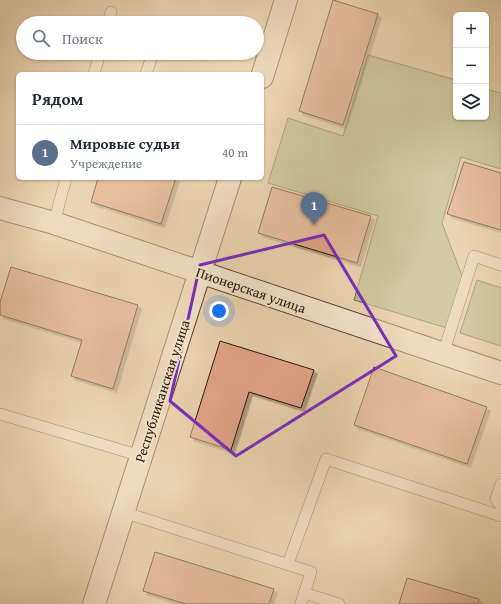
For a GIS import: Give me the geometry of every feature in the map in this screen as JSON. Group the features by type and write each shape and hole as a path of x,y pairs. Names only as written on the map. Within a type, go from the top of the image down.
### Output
{"street":[{"path":"264,51 286,0"},
{"path":"262,72 263,60"},
{"name":"Республиканская улица","path":"94,604 229,180"},
{"name":"Пионерская улица","path":"0,208 54,223 501,374"}],"lane":[{"path":"95,72 98,60"},
{"path":"147,72 151,60"},
{"path":"54,223 65,180"},
{"path":"443,354 474,256 501,264"},
{"path":"0,414 141,456"},
{"path":"288,564 326,459 501,516"},
{"path":"487,511 498,502 501,484"},
{"path":"124,512 311,572 301,604"},
{"path":"304,593 339,604"}],"highlighted area":[{"path":"324,235 396,356 236,456 170,401 200,265"}],"green space":[{"path":"368,55 453,79 453,120 489,120 489,90 501,93 501,169 461,157 442,223 462,276 447,328 354,300 378,216 268,183 288,118 343,136"},
{"path":"477,280 501,288 501,346 460,333"}],"building":[{"path":"333,0 378,14 343,125 299,111"},
{"path":"464,162 501,173 501,230 447,214"},
{"path":"97,180 175,180 161,224 91,202"},
{"path":"272,187 371,216 357,263 258,233"},
{"path":"11,267 138,305 113,389 71,376 82,340 0,315 0,302"},
{"path":"220,341 314,370 301,408 249,392 231,450 190,437"},
{"path":"374,367 487,407 467,464 354,425"},
{"path":"155,552 274,589 269,604 186,604 143,591"},
{"path":"407,578 479,599 478,604 399,604"}],"place":[{"name":"Мировые судьи","path":"314,225"}]}
